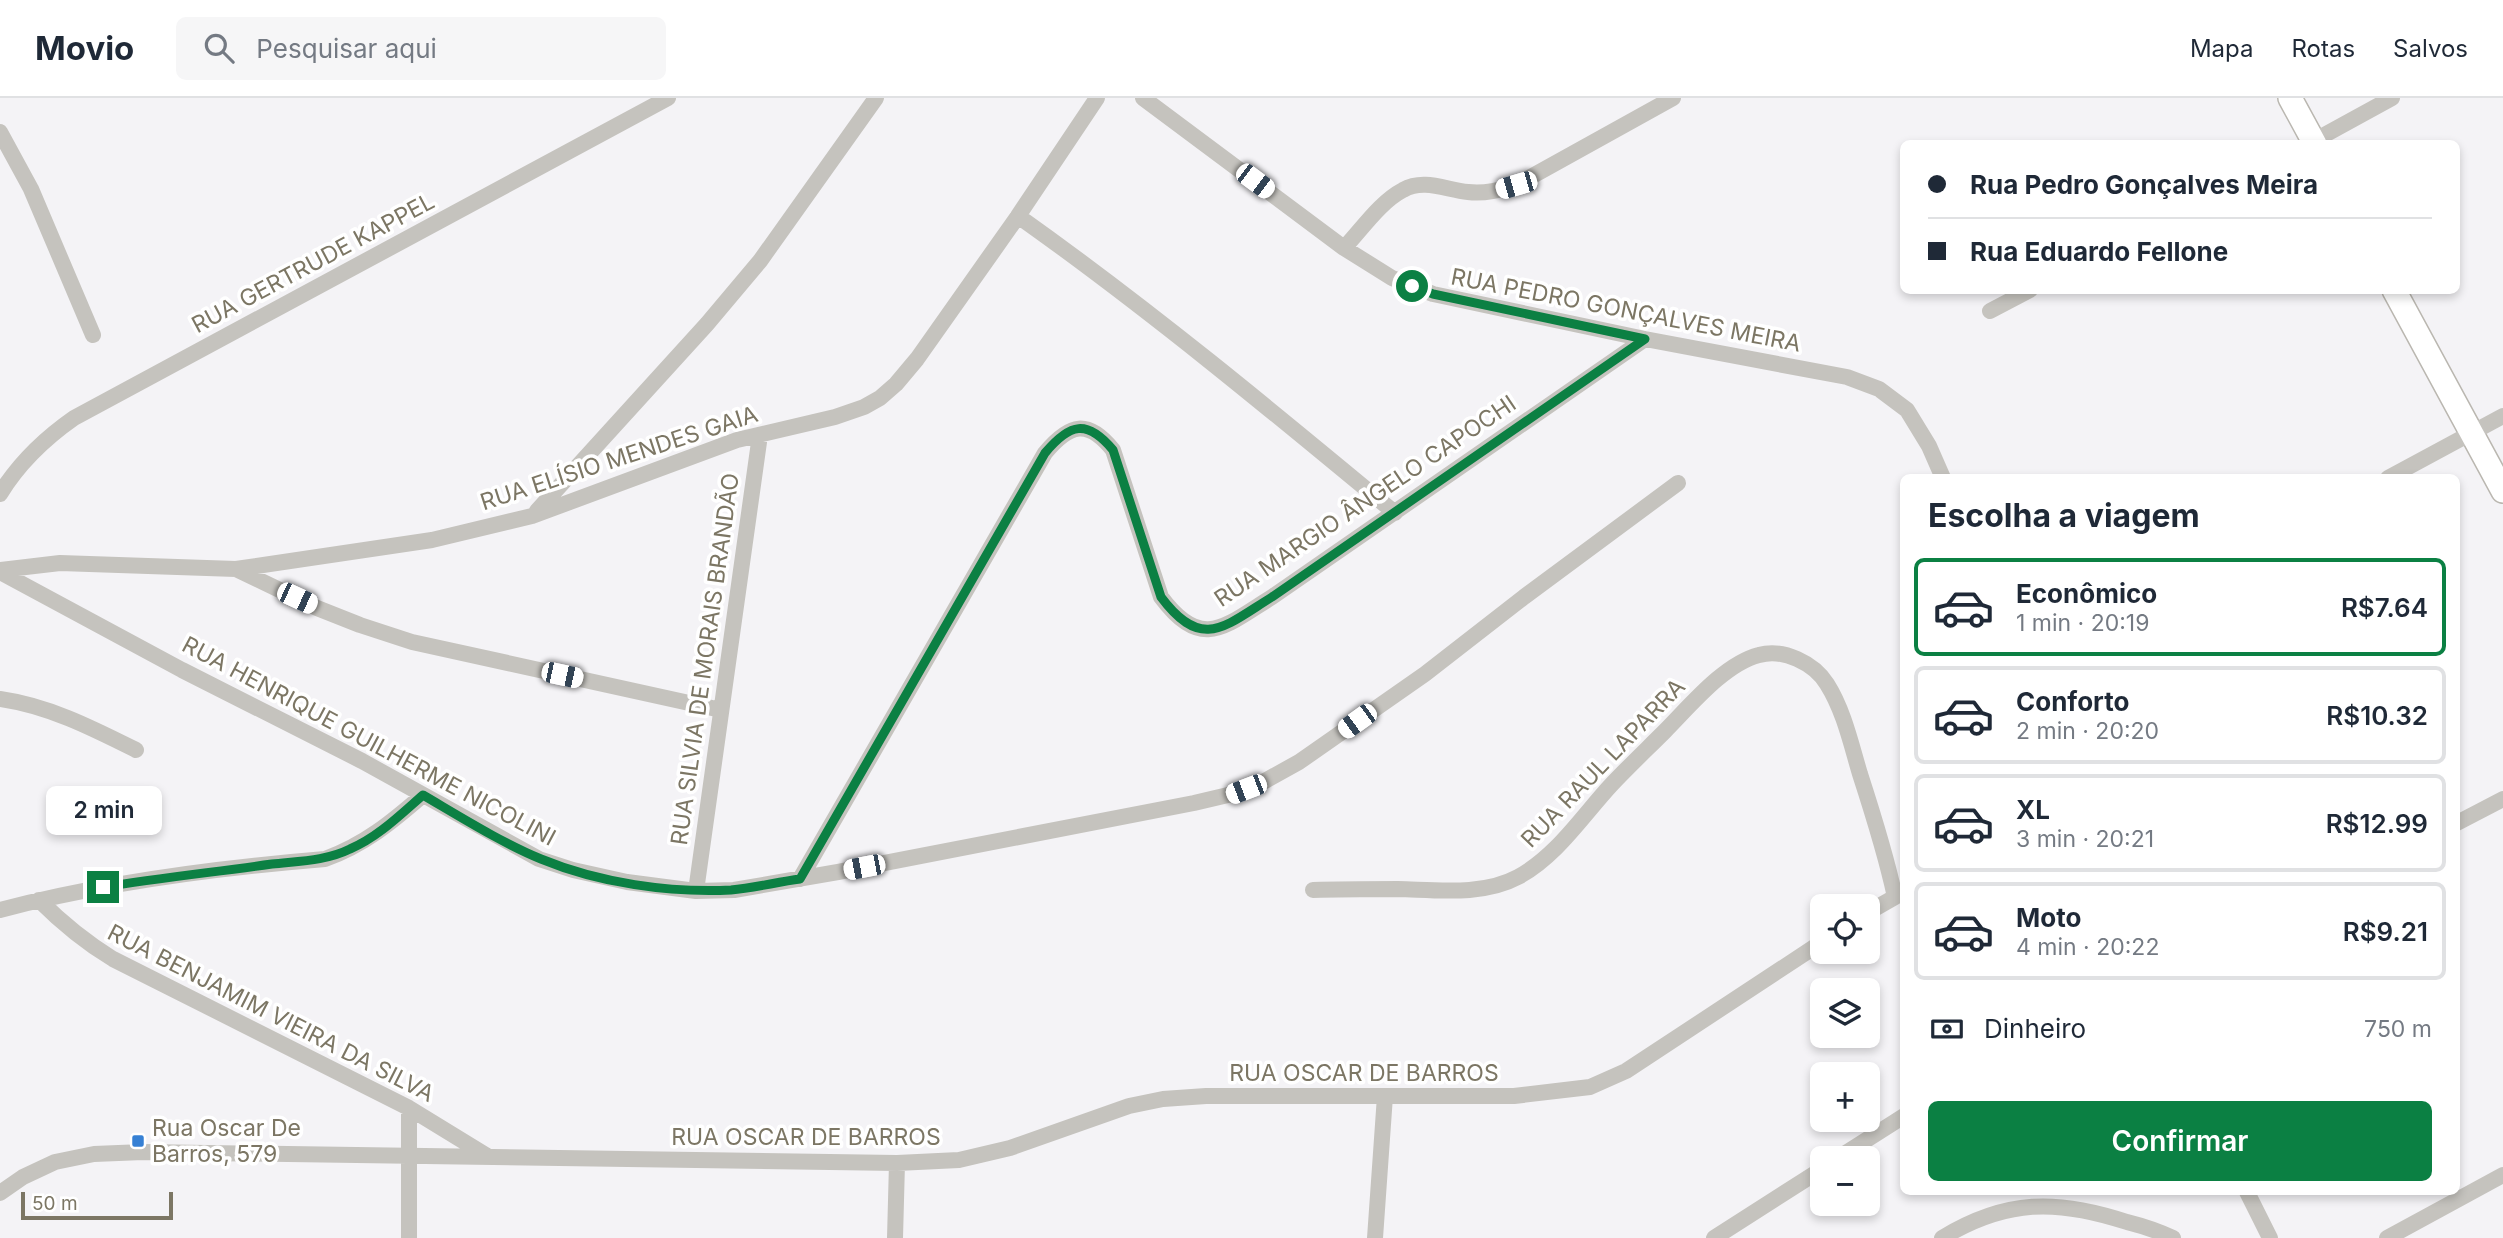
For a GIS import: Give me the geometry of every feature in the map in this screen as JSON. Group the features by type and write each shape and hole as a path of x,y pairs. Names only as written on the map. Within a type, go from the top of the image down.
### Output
{"main road":[{"path":"2290,98 2311,140"},
{"path":"2397,294 2503,492"}],"street":[{"name":"RUA GERTRUDE KAPPEL","path":"0,494 28,457 74,418 668,98"},
{"path":"533,516 761,261 876,98"},
{"name":"RUA ELÍSIO MENDES GAIA","path":"0,571 60,563 236,569 432,540 533,516 664,465 864,407 888,391 917,359 1097,98"},
{"name":"RUA PEDRO GONÇALVES MEIRA","path":"1143,98 1344,248 1392,278 1433,294 1645,339 1847,377 1880,388 1907,410 1929,446 1941,474"},
{"path":"1344,248 1390,199 1404,189 1431,184 1467,192 1491,192 1516,185 1673,98"},
{"path":"2317,140 2392,98"},
{"path":"0,132 31,189 93,335"},
{"path":"1018,216 1098,272 1395,513"},
{"path":"1990,311 2022,294"},
{"name":"RUA MARGIO ÂNGELO CAPOCHI","path":"800,879 1045,453 1065,433 1079,427 1090,429 1101,436 1113,450 1161,597 1186,625 1199,630 1212,629 1234,620 1395,513 1645,339"},
{"path":"2395,474 2503,416"},
{"name":"RUA SILVIA DE MORAIS BRANDÃO","path":"696,891 760,435"},
{"name":"RUA HENRIQUE GUILHERME NICOLINI","path":"0,571 182,670 362,761 539,859 627,883 696,891 734,890 1194,803 1228,795 1263,782 1299,762 1425,674 1678,483"},
{"path":"236,569 317,608 412,642 721,710"},
{"name":"RUA RAUL LAPARRA","path":"1314,890 1352,888 1461,891 1494,886 1518,877 1545,859 1613,782 1704,692 1735,666 1757,655 1773,652 1810,666 1827,684 1846,725 1899,895"},
{"path":"0,699 24,702 47,710 136,750"},
{"path":"0,911 39,900 144,881 325,859 368,840 423,795"},
{"path":"2460,821 2503,799"},
{"path":"1880,906 1899,895"},
{"name":"RUA BENJAMIM VIEIRA DA SILVA","path":"39,900 66,927 113,959 409,1108 489,1157"},
{"name":"RUA OSCAR DE BARROS","path":"0,1193 23,1177 55,1162 94,1154 223,1152 897,1163 959,1160 1010,1148 1129,1106 1163,1099 1206,1096 1514,1097 1590,1087 1626,1071 1810,950"},
{"path":"1375,1238 1385,1096"},
{"path":"409,1108 409,1238"},
{"path":"1857,1146 1900,1119"},
{"path":"895,1238 897,1163"},
{"path":"2387,1238 2503,1175"},
{"path":"1714,1238 1810,1177"},
{"path":"2248,1195 2270,1238"},
{"path":"1942,1238 1965,1224 2011,1208 2047,1205 2098,1212 2173,1238"}],"place":[{"name":"Rua Oscar De Barros, 579","path":"138,1141"}],"route":[{"path":"103,887 325,859 368,840 423,795 539,859 627,883 696,891 734,890 800,879 1045,453 1065,433 1079,427 1090,429 1101,436 1113,450 1161,597 1186,625 1199,630 1212,629 1234,620 1272,597 1645,339 1433,294 1412,286"}]}
